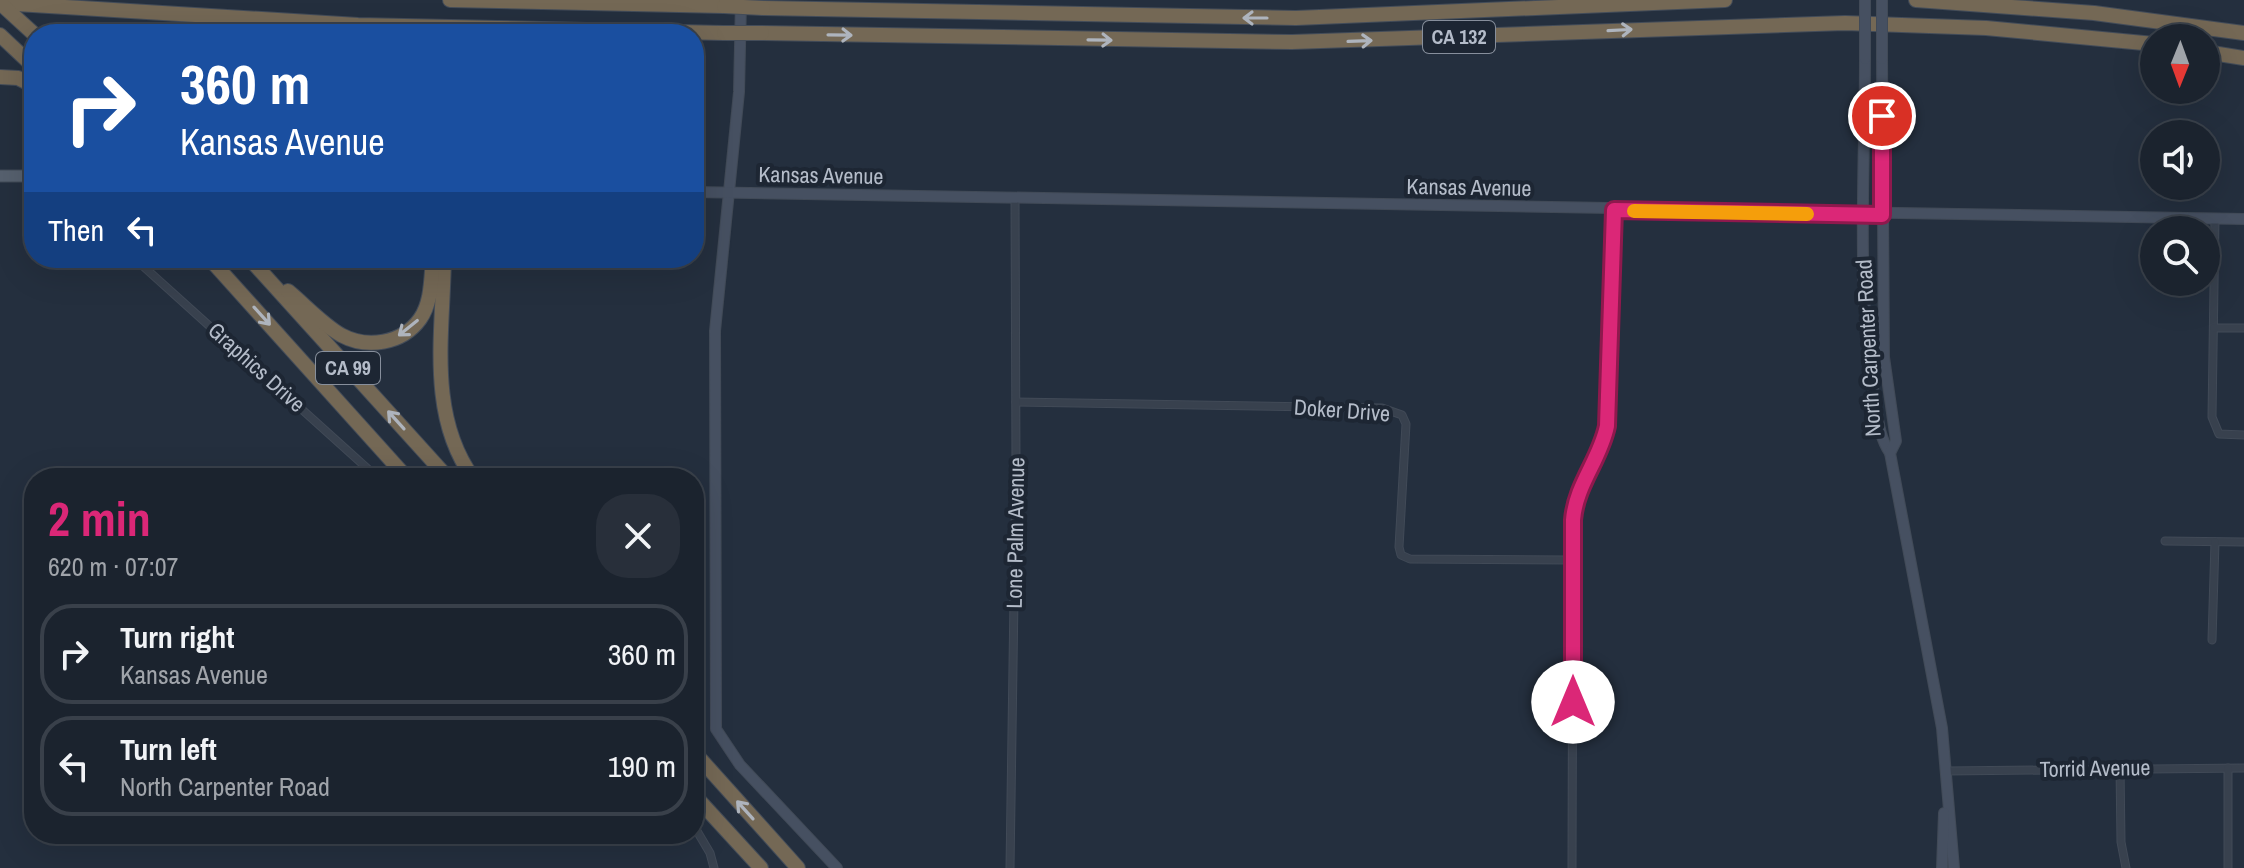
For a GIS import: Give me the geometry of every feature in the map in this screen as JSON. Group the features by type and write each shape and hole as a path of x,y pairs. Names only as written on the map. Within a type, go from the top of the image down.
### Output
{"highway":[{"path":"450,0 594,3"},
{"name":"CA 132","path":"540,0 763,8 1296,18 1725,0"},
{"path":"1916,0 2082,12 2244,33"},
{"path":"0,3 24,25"},
{"name":"CA 132","path":"0,3 341,24"},
{"name":"CA 132","path":"704,33 1292,42 1833,23 1986,28 2140,43"},
{"path":"0,35 24,58"},
{"path":"2220,54 2244,58"},
{"path":"0,77 24,81"},
{"name":"CA 99","path":"218,268 398,468"},
{"name":"CA 99","path":"258,268 439,468"},
{"path":"261,268 334,330 357,342 371,343 399,337 420,319 431,285 432,268"},
{"path":"444,268 442,404 450,438 467,468"},
{"path":"704,763 798,868"},
{"path":"704,806 761,868"}],"main road":[{"path":"741,0 739,92 715,331 716,729 740,765 837,868"},
{"name":"North Carpenter Road","path":"1865,0 1869,363 1881,440 1890,453 1942,728 1954,868"},
{"name":"North Carpenter Road","path":"1882,0 1884,357 1896,441 1890,453"},
{"path":"0,176 24,176"},
{"name":"Kansas Avenue","path":"704,192 2140,218"},
{"name":"Kansas Avenue","path":"2220,219 2244,219"},
{"name":"North Carpenter Road","path":"1942,868 1947,771"}],"street":[{"name":"Lone Palm Avenue","path":"1010,868 1016,402 1015,199"},
{"path":"1572,868 1572,560 1576,496 1600,450 1607,426 1614,210"},
{"name":"Graphics Drive","path":"145,268 367,468"},
{"path":"2214,296 2212,417 2215,430 2226,435 2244,435"},
{"path":"2214,328 2244,328"},
{"name":"Doker Drive","path":"1016,402 1367,408 1395,412 1402,415 1406,424 1401,555 1410,559 1572,560"},
{"path":"2165,541 2244,542"},
{"path":"2212,640 2215,542"},
{"path":"2120,767 2121,842 2126,868"},
{"path":"2228,768 2228,868"},
{"name":"Torrid Avenue","path":"1947,771 2244,768"},
{"path":"704,843 714,868"}],"slow traffic":[{"path":"1634,211 1807,214"}],"route":[{"path":"1573,702 1573,520 1576,496 1600,450 1607,426 1614,210 1882,215 1882,116"}]}
